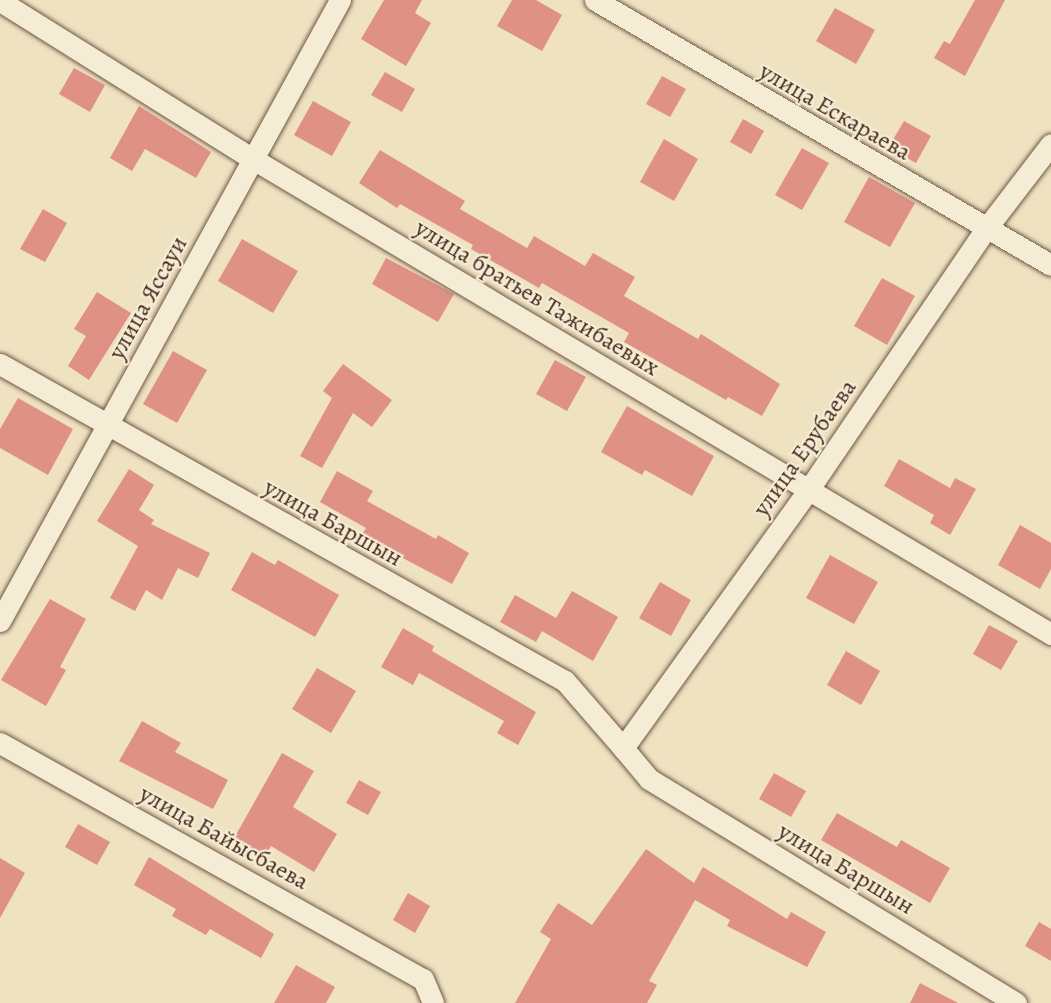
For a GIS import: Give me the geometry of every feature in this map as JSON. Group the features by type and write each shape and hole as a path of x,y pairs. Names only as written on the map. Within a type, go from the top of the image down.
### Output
{"street":[{"name":"улица Яссауи","path":"0,621 340,0"},
{"name":"улица Ескараева","path":"595,0 985,230 1051,265"},
{"name":"улица братьев Тажибаевых","path":"0,1 253,159 1051,634"},
{"name":"улица Ерубаева","path":"624,748 809,489 985,230 1051,144"},
{"name":"улица Баршын","path":"0,364 106,427 565,681 649,779 1016,1003"},
{"name":"улица Байысбаева","path":"0,742 423,979 433,1003"}],"building":[{"path":"384,0 422,0 415,13 431,23 406,66 361,39"},
{"path":"512,0 536,0 562,15 542,51 497,26"},
{"path":"975,0 1005,0 965,76 934,58 944,41 950,44"},
{"path":"835,8 875,30 856,64 816,41"},
{"path":"74,68 105,85 90,112 59,94"},
{"path":"385,72 415,89 402,112 371,95"},
{"path":"662,76 686,89 670,117 646,104"},
{"path":"313,101 351,122 332,156 294,135"},
{"path":"139,106 211,152 196,178 145,149 132,171 110,158"},
{"path":"743,119 764,131 751,154 730,142"},
{"path":"904,121 931,136 916,163 888,148"},
{"path":"664,139 698,159 674,201 640,182"},
{"path":"802,148 829,163 802,210 775,195"},
{"path":"380,150 465,201 460,209 527,248 534,236 585,266 593,253 635,277 624,296 698,339 701,334 780,384 762,416 728,397 726,400 624,342 629,333 542,283 539,288 471,249 473,245 400,204 397,208 359,183"},
{"path":"869,177 915,203 890,247 844,222"},
{"path":"43,209 67,223 45,262 20,249"},
{"path":"242,239 298,271 273,313 218,281"},
{"path":"386,258 454,294 438,322 372,284"},
{"path":"882,278 915,296 887,345 854,326"},
{"path":"97,292 131,313 89,380 68,366 86,336 74,329"},
{"path":"173,351 207,370 177,423 143,404"},
{"path":"555,360 586,377 567,411 536,394"},
{"path":"343,364 392,400 372,427 353,413 322,468 300,456 332,398 323,391"},
{"path":"18,398 73,429 48,475 0,448 0,429"},
{"path":"627,406 714,456 692,496 645,470 642,475 601,452"},
{"path":"899,459 950,488 955,478 976,489 950,535 930,523 934,515 884,486"},
{"path":"129,469 154,485 139,510 154,520 151,524 210,553 198,578 178,568 162,600 146,590 135,611 110,598 138,546 97,521"},
{"path":"337,471 373,491 367,501 436,539 438,535 469,553 452,584 361,536 366,528 320,502"},
{"path":"1020,525 1051,543 1051,569 1040,589 998,565"},
{"path":"252,552 275,565 278,560 339,595 315,637 231,590"},
{"path":"830,555 878,582 854,624 806,598"},
{"path":"660,582 691,600 671,636 639,618"},
{"path":"572,591 618,617 593,661 542,631 536,642 500,622 515,595 556,618"},
{"path":"50,599 86,619 60,667 66,670 46,706 1,680"},
{"path":"989,625 1018,641 1001,670 973,654"},
{"path":"403,628 434,646 432,651 536,712 518,745 497,733 504,721 419,673 413,685 381,667"},
{"path":"846,651 880,671 861,705 827,685"},
{"path":"317,668 356,691 331,733 292,709"},
{"path":"142,721 181,743 175,752 228,780 213,809 119,761"},
{"path":"282,753 314,771 293,807 337,834 314,872 271,846 264,858 233,840"},
{"path":"774,773 806,791 791,817 759,799"},
{"path":"359,780 381,792 368,815 346,803"},
{"path":"837,813 897,847 901,840 950,868 930,903 821,840"},
{"path":"78,824 110,842 97,865 65,847"},
{"path":"646,849 694,883 703,867 787,919 791,912 826,932 807,967 727,926 730,920 695,900 649,981 657,985 647,1003 515,1003 551,939 540,932 558,903 592,925"},
{"path":"149,857 274,934 261,958 210,929 206,935 172,916 176,909 134,885"},
{"path":"0,858 25,873 0,918"},
{"path":"408,893 430,906 415,933 393,920"},
{"path":"1039,922 1051,929 1051,961 1025,946"},
{"path":"296,965 335,987 326,1003 274,1003"},
{"path":"920,983 958,1003 910,1003"}]}
